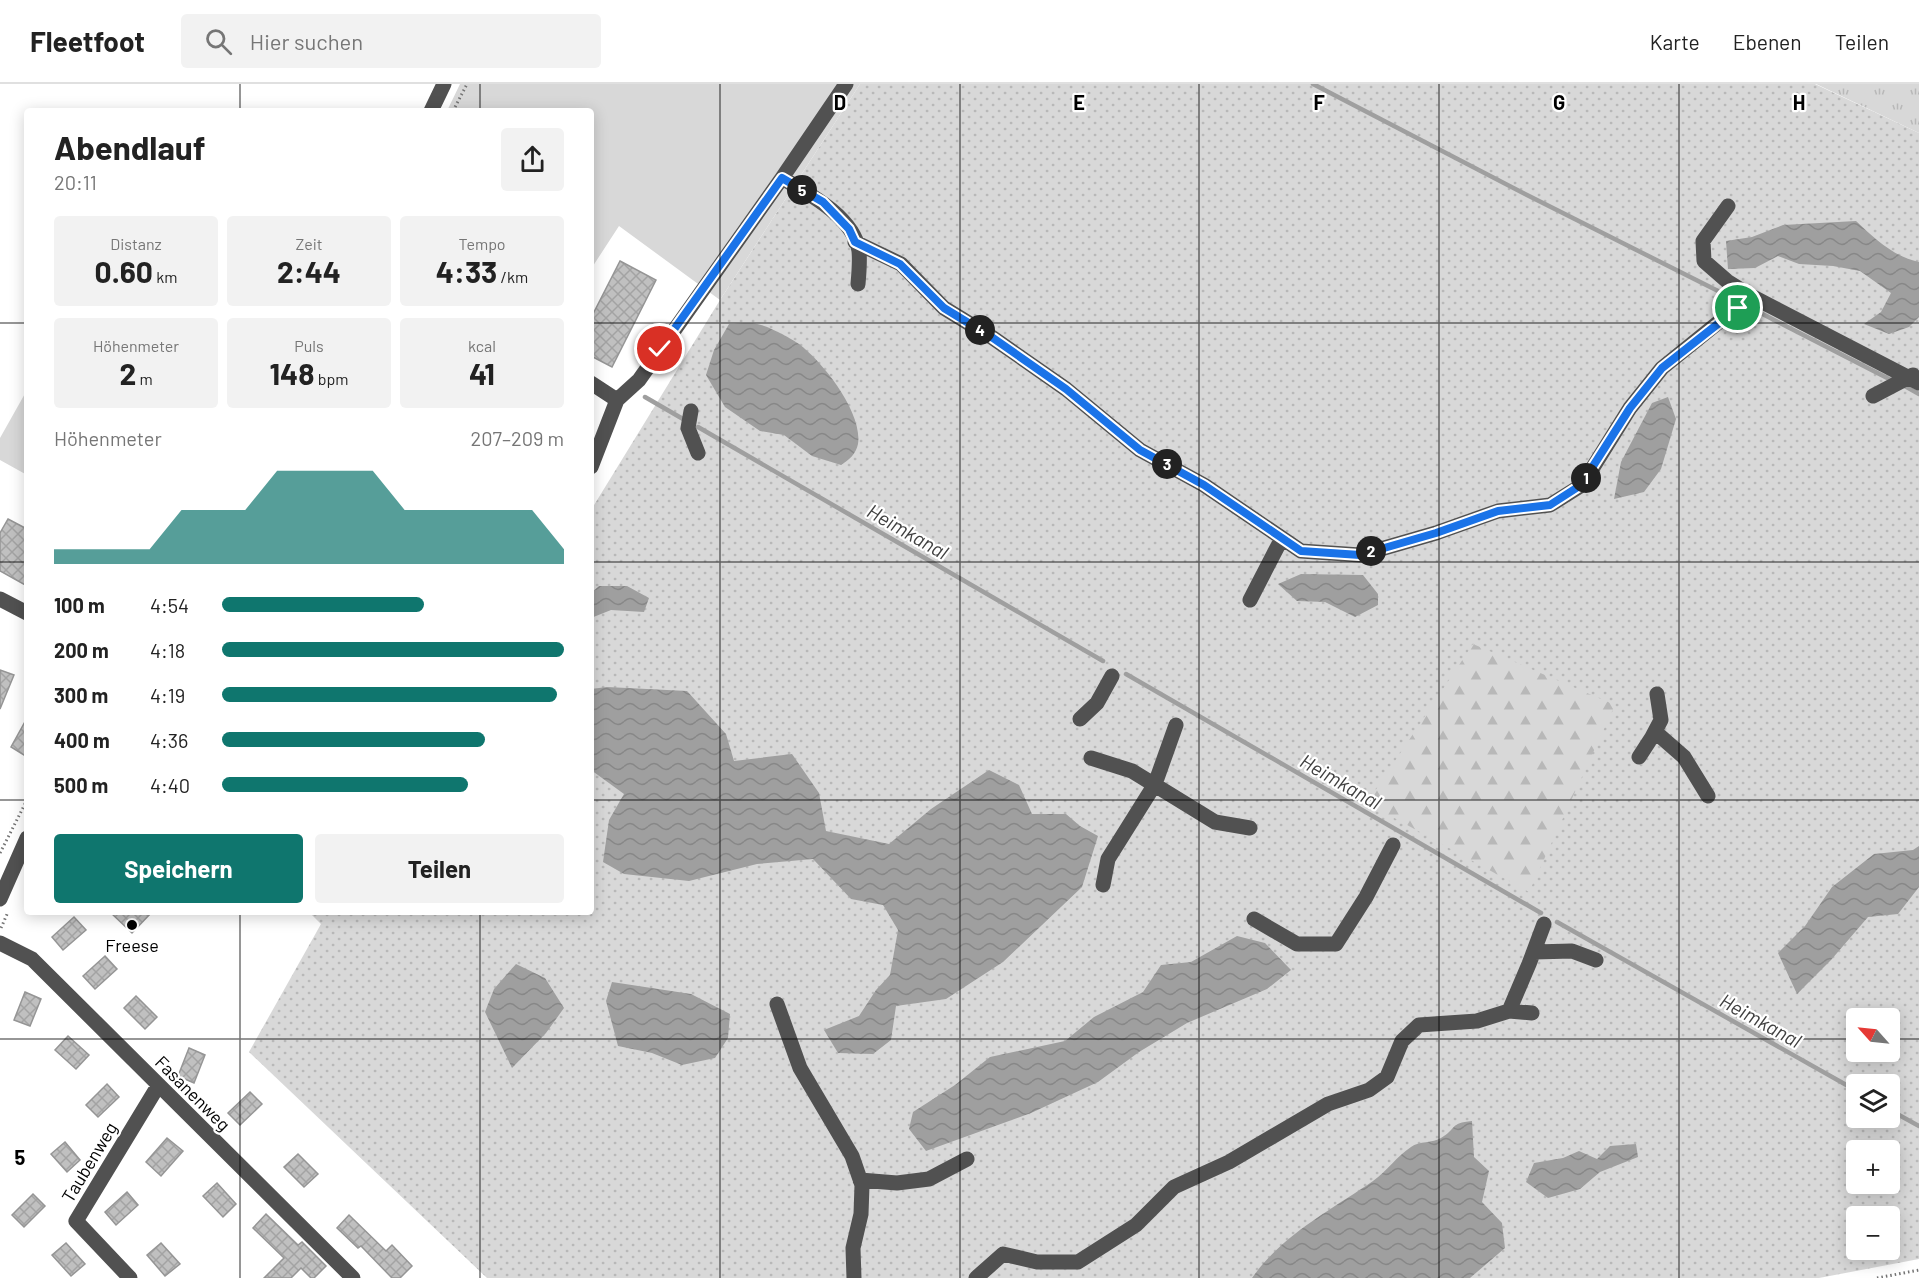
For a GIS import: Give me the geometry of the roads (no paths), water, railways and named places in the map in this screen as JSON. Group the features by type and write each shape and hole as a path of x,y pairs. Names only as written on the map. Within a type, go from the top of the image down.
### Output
{"street":[{"path":"432,108 444,84"},
{"path":"594,459 617,400 639,380 846,84"},
{"path":"782,178 823,202 849,229 859,249 858,284"},
{"path":"1728,206 1703,241 1704,261 1745,301 1908,379"},
{"path":"855,242 900,264 944,308 993,338 1066,389 1140,450 1204,485 1301,551 1360,555 1436,533 1498,511 1550,505 1581,485 1630,408 1662,368 1745,301"},
{"path":"1873,396 1908,379"},
{"path":"594,385 617,400"},
{"path":"692,411 688,428 698,453"},
{"path":"1250,600 1282,538"},
{"path":"0,599 24,611"},
{"path":"1080,719 1097,703 1113,676"},
{"path":"1639,757 1661,720 1657,694"},
{"path":"1103,885 1108,859 1154,785 1176,725"},
{"path":"1652,737 1660,736 1684,757 1708,796"},
{"path":"1091,758 1132,771 1215,822 1250,828"},
{"path":"0,899 24,845"},
{"path":"1254,919 1297,944 1336,944 1366,897 1394,845"},
{"path":"1509,1011 1544,924"},
{"name":"Fasanenweg","path":"0,943 32,959 353,1278"},
{"path":"1534,951 1572,951 1596,960"},
{"path":"777,1004 800,1068 852,1156 862,1185 861,1214 853,1248 854,1278"},
{"path":"976,1278 1003,1254 1037,1262 1078,1262 1136,1225 1174,1187 1229,1162 1328,1104 1369,1090 1388,1077 1402,1041 1419,1024 1477,1021 1509,1011 1532,1013"},
{"name":"Taubenweg","path":"130,1278 76,1221 158,1086"},
{"path":"860,1180 897,1183 929,1179 967,1159"}],"water":[{"path":"1856,221 1893,251 1919,262 1919,317 1909,327 1889,334 1864,324 1881,312 1891,293 1860,271 1833,266 1799,264 1778,256 1755,268 1728,269 1726,241 1752,237 1783,225"},
{"path":"729,324 757,324 785,335 809,352 830,375 848,403 858,432 856,451 849,459 841,465 812,456 784,435 760,431 725,407 706,375 714,350"},
{"path":"1668,397 1676,419 1661,469 1644,492 1614,499 1621,462 1652,403"},
{"path":"1301,574 1363,575 1378,594 1378,605 1355,617 1325,602 1297,601 1278,584"},
{"path":"599,586 627,586 649,598 644,612 611,610 594,617 594,590"},
{"path":"607,687 687,691 726,734 734,761 792,754 819,793 826,831 889,844 931,809 989,770 1019,785 1032,814 1066,814 1080,826 1098,836 1082,887 1003,962 946,999 896,1006 891,1040 873,1054 838,1053 824,1030 859,1016 876,990 890,975 898,930 883,905 851,899 813,859 757,864 689,881 624,874 603,862 609,820 624,794 594,772 594,689"},
{"path":"1919,846 1919,887 1898,914 1868,917 1831,960 1797,994 1778,953 1805,926 1832,887 1874,854 1913,850"},
{"path":"1237,936 1265,943 1291,970 1267,989 1187,1023 1139,1052 1098,1082 1031,1113 926,1151 909,1129 913,1112 955,1085 990,1057 1065,1041 1094,1017 1143,992 1161,965 1191,962"},
{"path":"516,964 545,978 564,1008 546,1033 512,1068 485,1012 494,989"},
{"path":"612,982 691,994 730,1014 728,1038 715,1058 682,1065 652,1053 618,1046 606,1001"},
{"path":"1472,1121 1474,1157 1489,1171 1482,1202 1502,1223 1505,1248 1470,1278 1252,1278 1292,1236 1373,1181 1411,1147 1438,1140 1456,1125"},
{"path":"1636,1144 1638,1157 1600,1172 1580,1189 1548,1198 1526,1182 1534,1163 1563,1158 1579,1151 1597,1159 1610,1146"}],"waterway":[{"path":"1313,84 1738,301"},
{"path":"1745,305 1895,382"},
{"path":"1903,385 1919,394"},
{"name":"Heimkanal","path":"645,397 683,419"},
{"name":"Heimkanal","path":"698,427 1103,661"},
{"name":"Heimkanal","path":"1126,674 1541,913"},
{"name":"Heimkanal","path":"1557,922 1846,1085"},
{"name":"Heimkanal","path":"1900,1116 1919,1126"}],"place":[{"name":"Freese","path":"132,925"}]}
